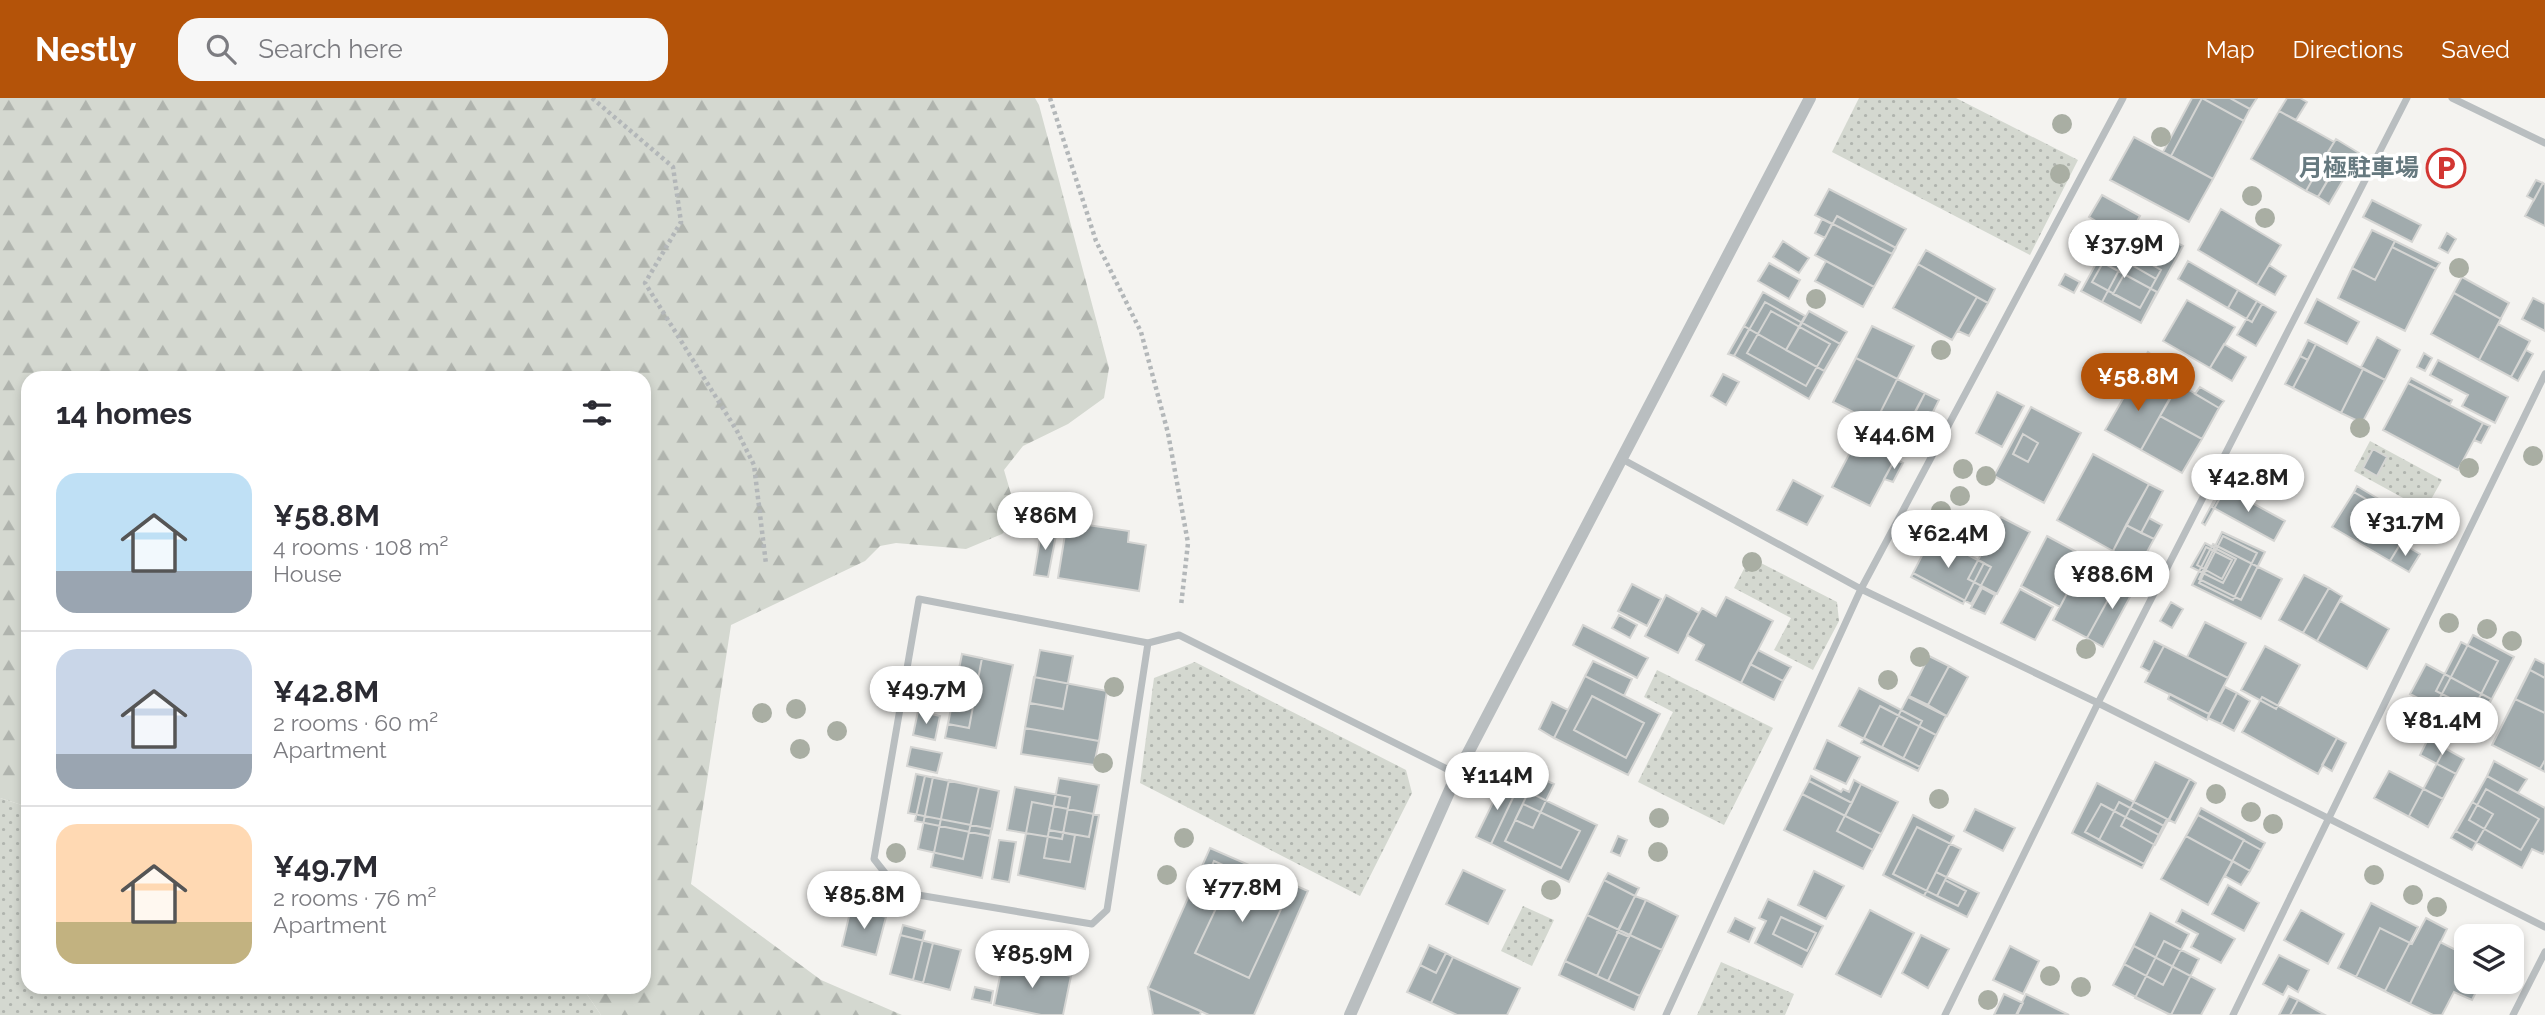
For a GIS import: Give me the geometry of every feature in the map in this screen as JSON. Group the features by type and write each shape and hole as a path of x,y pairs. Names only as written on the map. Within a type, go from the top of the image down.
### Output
{"street":[{"path":"1350,1015 1457,774 1810,98"},
{"path":"1666,1015 1861,589 2123,98"},
{"path":"1945,1015 2098,703 2407,98"},
{"path":"2452,98 2545,143"},
{"path":"2233,1015 2545,374"},
{"path":"1622,459 1861,589 2098,703 2545,927"},
{"path":"1148,643 1107,911 1092,924 900,892 874,859 919,599 1148,643 1179,635 1457,774"},
{"path":"2513,1015 2545,952"}],"path":[{"path":"592,98 673,167 681,222 645,283 737,431 754,465 766,564"},
{"path":"1050,98 1096,241 1141,332 1168,433 1188,543 1179,635"}],"green space":[{"path":"0,98 1035,98 1109,368 1104,398 1068,424 1023,446 1004,470 1018,518 1002,534 966,549 896,543 880,546 865,561 731,625 691,884 821,980 902,1015 601,1015 587,994 651,994 651,371 21,371 21,805 0,798"},
{"path":"1859,98 1956,98 2078,160 2030,255 1832,152"},
{"path":"2370,441 2442,480 2425,510 2354,471"},
{"path":"1757,561 1837,602 1839,621 1813,670 1774,650 1791,618 1734,588 1746,565 1753,568"},
{"path":"1195,662 1406,770 1412,793 1360,896 1140,783 1154,678"},
{"path":"1657,670 1773,728 1724,825 1638,782 1673,712 1644,697"},
{"path":"0,798 21,805 21,994 587,994 601,1015 0,1015"},
{"path":"1523,906 1554,920 1532,966 1501,951"},
{"path":"1721,962 1794,994 1785,1015 1697,1015"}],"building":[{"path":"2192,98 2230,98 2250,109 2213,179 2163,152"},
{"path":"2202,98 2244,121 2213,179 2171,156"},
{"path":"2230,98 2257,98 2250,109"},
{"path":"2287,98 2300,98 2307,102 2296,120 2279,111"},
{"path":"2279,111 2334,142 2306,191 2251,159"},
{"path":"2134,137 2213,179 2189,222 2110,180"},
{"path":"2336,139 2359,153 2346,175 2334,169 2340,160 2328,152"},
{"path":"2328,152 2340,160 2318,197 2306,191"},
{"path":"2334,169 2346,175 2329,204 2318,197"},
{"path":"2536,180 2543,183 2534,200 2527,196"},
{"path":"2543,183 2545,185 2545,226 2525,216"},
{"path":"1829,189 1906,229 1892,254 1815,215"},
{"path":"2102,195 2140,216 2127,239 2089,217"},
{"path":"2372,200 2421,225 2412,242 2363,217"},
{"path":"2221,209 2281,245 2257,285 2198,250"},
{"path":"1837,216 1896,248 1874,287 1815,255"},
{"path":"1822,219 1832,224 1825,238 1815,233"},
{"path":"2143,225 2183,246 2141,323 2102,302"},
{"path":"2372,230 2395,241 2375,280 2352,268"},
{"path":"2447,233 2456,239 2448,253 2439,248"},
{"path":"1783,241 1809,258 1799,273 1773,257"},
{"path":"2395,241 2440,263 2436,269 2392,247"},
{"path":"2392,247 2436,269 2405,331 2338,298 2352,268 2375,280"},
{"path":"1926,250 1995,289 1988,303 1918,264"},
{"path":"2109,252 2156,279 2140,308 2092,282"},
{"path":"2135,255 2161,270 2140,308 2113,294"},
{"path":"2098,260 2157,292 2141,323 2081,291"},
{"path":"1826,261 1874,287 1863,307 1815,281"},
{"path":"2188,261 2238,290 2228,308 2178,279"},
{"path":"1769,263 1800,280 1789,299 1758,281"},
{"path":"1918,264 1977,297 1952,340 1893,308"},
{"path":"2269,265 2286,276 2275,295 2257,285"},
{"path":"2065,274 2080,282 2074,293 2059,285"},
{"path":"2462,277 2509,303 2479,360 2431,334"},
{"path":"2238,290 2262,304 2252,322 2228,308"},
{"path":"1763,292 1805,316 1786,350 1744,326"},
{"path":"2454,293 2501,319 2479,360 2431,334"},
{"path":"1977,297 1988,303 1969,336 1958,331"},
{"path":"2533,298 2545,304 2545,331 2522,319"},
{"path":"2317,299 2359,322 2347,344 2305,323"},
{"path":"2187,300 2235,327 2210,368 2163,341"},
{"path":"2257,301 2276,312 2256,346 2237,335"},
{"path":"1765,302 1840,344 1809,399 1734,356"},
{"path":"1771,311 1830,344 1806,386 1747,353"},
{"path":"1809,311 1847,332 1824,371 1786,350"},
{"path":"2498,324 2530,341 2511,377 2479,360"},
{"path":"1744,326 1749,329 1734,356 1728,354"},
{"path":"1872,326 1914,346 1875,423 1833,402"},
{"path":"2377,337 2400,350 2385,380 2361,367"},
{"path":"2308,340 2316,344 2308,360 2300,356"},
{"path":"2224,344 2246,357 2232,381 2210,368"},
{"path":"2316,344 2363,369 2341,413 2293,388"},
{"path":"2526,350 2533,354 2518,381 2511,377"},
{"path":"2148,352 2156,358 2148,372 2139,366"},
{"path":"2424,353 2432,358 2425,371 2417,367"},
{"path":"2300,356 2308,360 2293,388 2285,384"},
{"path":"1856,358 1925,393 1903,437 1833,402"},
{"path":"2438,360 2508,397 2495,423 2462,406 2468,395 2430,375"},
{"path":"2363,369 2385,380 2362,423 2341,413"},
{"path":"1723,374 1739,382 1726,405 1711,396"},
{"path":"2136,376 2171,396 2141,450 2105,430"},
{"path":"2411,378 2452,400 2450,404 2408,383"},
{"path":"2408,383 2483,423 2458,470 2383,430"},
{"path":"2179,384 2219,408 2202,439 2160,416"},
{"path":"2200,387 2224,401 2219,408 2195,394"},
{"path":"1997,392 2024,406 2002,447 1976,433"},
{"path":"1925,393 1939,400 1925,428 1910,421"},
{"path":"2031,407 2081,433 2044,503 1994,476"},
{"path":"2160,416 2202,439 2182,473 2141,450"},
{"path":"1910,421 1930,432 1923,445 1904,434"},
{"path":"2483,423 2490,426 2481,443 2474,440"},
{"path":"2023,434 2038,443 2028,462 2013,454"},
{"path":"1857,439 1895,459 1870,506 1832,487"},
{"path":"2373,449 2387,457 2377,476 2363,468"},
{"path":"2093,454 2149,484 2113,551 2057,520"},
{"path":"1895,459 1903,463 1893,482 1884,479"},
{"path":"1793,480 1823,496 1807,525 1777,510"},
{"path":"2149,484 2163,491 2141,533 2126,525"},
{"path":"2357,486 2382,501 2378,506 2354,492"},
{"path":"2221,487 2225,489 2205,525 2202,523"},
{"path":"2223,487 2285,521 2274,541 2212,507"},
{"path":"2354,492 2411,526 2390,561 2332,527"},
{"path":"2382,501 2401,512 2397,518 2378,506"},
{"path":"2001,517 2030,532 1997,594 1968,579"},
{"path":"2149,518 2162,525 2154,539 2141,533"},
{"path":"1067,522 1129,531 1128,542 1146,545 1139,591 1058,578"},
{"path":"2126,525 2154,539 2140,565 2113,551"},
{"path":"1042,527 1057,530 1048,577 1034,575"},
{"path":"2222,532 2265,552 2241,600 2199,579"},
{"path":"1932,536 1984,563 1963,604 1911,577"},
{"path":"1932,536 1991,567 1971,604 1913,573"},
{"path":"2047,536 2086,557 2060,607 2021,586"},
{"path":"2223,536 2257,553 2233,600 2199,583"},
{"path":"2205,543 2236,559 2223,583 2191,567"},
{"path":"2401,543 2420,554 2409,572 2390,561"},
{"path":"2213,544 2282,579 2261,619 2192,585"},
{"path":"2206,547 2232,560 2222,579 2197,565"},
{"path":"2086,557 2121,576 2087,638 2053,620"},
{"path":"2304,575 2329,588 2303,633 2279,620"},
{"path":"2121,576 2137,584 2103,647 2087,638"},
{"path":"1632,584 1661,599 1647,626 1618,611"},
{"path":"1982,588 1995,595 1985,614 1971,608"},
{"path":"2329,588 2342,596 2317,641 2303,633"},
{"path":"2020,589 2053,607 2035,640 2001,623"},
{"path":"1666,595 1699,613 1678,653 1645,636"},
{"path":"1726,597 1773,621 1741,683 1696,660 1704,645 1687,635 1702,608 1716,616"},
{"path":"2340,601 2389,629 2367,669 2317,641"},
{"path":"2171,602 2183,609 2172,628 2160,621"},
{"path":"1619,615 1637,625 1630,638 1612,628"},
{"path":"2205,622 2246,643 2228,678 2187,657"},
{"path":"1583,625 1648,658 1637,678 1573,645"},
{"path":"2473,635 2514,657 2476,729 2435,707"},
{"path":"2154,641 2164,646 2150,672 2141,667"},
{"path":"2461,642 2498,661 2473,710 2436,691"},
{"path":"2164,646 2228,678 2209,714 2145,682"},
{"path":"2265,646 2300,665 2276,709 2241,690"},
{"path":"1040,650 1073,656 1063,709 1030,703"},
{"path":"1758,650 1791,667 1783,681 1750,664"},
{"path":"962,654 982,658 969,728 948,724"},
{"path":"962,654 1013,665 996,748 945,738"},
{"path":"1929,656 1949,666 1928,705 1909,696"},
{"path":"2535,659 2545,664 2545,772 2492,745"},
{"path":"1593,661 1632,679 1624,696 1585,676"},
{"path":"1750,664 1783,681 1774,700 1741,683"},
{"path":"2426,664 2491,699 2476,729 2410,694"},
{"path":"1949,666 1968,677 1947,716 1928,705"},
{"path":"2530,670 2545,678 2545,760 2540,769 2492,745"},
{"path":"1585,676 1660,714 1628,775 1554,738"},
{"path":"1034,677 1107,691 1099,741 1025,728"},
{"path":"2225,687 2237,693 2221,724 2208,718"},
{"path":"1859,688 1922,721 1903,759 1839,726"},
{"path":"2237,693 2250,701 2234,731 2221,724"},
{"path":"2170,694 2209,714 2207,720 2168,699"},
{"path":"1592,696 1644,723 1626,758 1574,730"},
{"path":"1908,697 1946,716 1920,767 1882,747"},
{"path":"2262,697 2337,738 2318,774 2242,732"},
{"path":"2515,699 2545,713 2545,772 2492,745"},
{"path":"1552,702 1568,710 1554,738 1539,729"},
{"path":"1880,706 1936,735 1920,767 1864,738"},
{"path":"918,711 940,716 935,740 913,735"},
{"path":"1025,728 1099,741 1094,765 1021,754"},
{"path":"1864,738 1920,767 1918,771 1861,743"},
{"path":"2337,738 2346,743 2332,771 2322,765"},
{"path":"2428,739 2464,759 2456,774 2420,755"},
{"path":"1827,740 1860,757 1846,784 1814,769"},
{"path":"911,747 942,753 937,773 907,766"},
{"path":"2445,748 2464,759 2428,827 2409,816"},
{"path":"2494,761 2527,779 2518,793 2487,776"},
{"path":"2155,762 2190,779 2155,845 2121,826"},
{"path":"2389,771 2443,799 2428,827 2374,798"},
{"path":"916,774 999,791 992,829 908,813"},
{"path":"925,776 999,791 990,836 915,821"},
{"path":"1536,776 1554,784 1533,828 1515,820"},
{"path":"1811,776 1841,792 1843,789 1849,792 1854,780 1861,784 1852,803 1809,781"},
{"path":"2487,776 2545,808 2545,850 2543,854 2532,849 2522,868 2456,831"},
{"path":"933,777 979,787 963,859 918,849"},
{"path":"1059,778 1099,785 1089,837 1049,830"},
{"path":"2190,779 2196,783 2175,823 2169,820"},
{"path":"949,780 999,791 982,878 931,867"},
{"path":"1504,780 1518,787 1491,844 1476,837"},
{"path":"1809,781 1852,803 1845,816 1802,794"},
{"path":"2097,783 2167,819 2142,868 2072,833"},
{"path":"1861,784 1898,802 1873,850 1837,831"},
{"path":"1015,787 1070,797 1062,839 1007,830"},
{"path":"1518,787 1597,825 1569,882 1491,844"},
{"path":"2486,789 2539,819 2521,850 2469,820"},
{"path":"1802,794 1881,834 1863,869 1784,830"},
{"path":"1032,802 1099,815 1085,889 1018,875"},
{"path":"2119,802 2164,826 2144,864 2099,840"},
{"path":"2472,802 2493,814 2472,850 2451,838"},
{"path":"1523,804 1580,831 1561,868 1505,841"},
{"path":"2101,804 2159,835 2144,864 2085,832"},
{"path":"2201,808 2265,843 2250,871 2186,836"},
{"path":"1975,809 2015,828 2003,851 1964,831"},
{"path":"1913,815 1954,836 1924,896 1883,875"},
{"path":"2198,815 2261,850 2250,871 2186,836"},
{"path":"2198,815 2244,840 2208,905 2161,879"},
{"path":"1917,827 1961,849 1937,896 1893,874"},
{"path":"1049,830 1075,835 1070,862 1044,858"},
{"path":"1618,836 1627,840 1620,856 1611,852"},
{"path":"999,840 1016,842 1009,882 992,879"},
{"path":"1210,848 1308,891 1254,1015 1209,1015 1148,988"},
{"path":"1214,861 1234,870 1215,910 1196,901"},
{"path":"2233,861 2250,871 2241,885 2225,876"},
{"path":"1234,870 1288,894 1249,978 1195,953"},
{"path":"1463,870 1505,890 1488,924 1446,904"},
{"path":"1814,871 1844,886 1826,919 1798,905"},
{"path":"1936,872 1979,893 1967,917 1924,896"},
{"path":"1608,873 1639,888 1635,896 1604,880"},
{"path":"1604,880 1635,896 1597,976 1565,961"},
{"path":"1945,880 1966,891 1958,906 1937,896"},
{"path":"2228,885 2259,903 2244,931 2212,914"},
{"path":"1635,896 1646,900 1629,937 1617,932"},
{"path":"1768,899 1823,926 1802,967 1755,943 1766,921 1759,918"},
{"path":"1646,900 1678,916 1640,996 1608,981"},
{"path":"2371,903 2418,927 2385,991 2338,968"},
{"path":"851,908 886,917 876,955 842,946"},
{"path":"1870,910 1914,933 1881,997 1836,974"},
{"path":"2182,910 2235,939 2221,963 2191,947 2198,934 2176,922"},
{"path":"2301,910 2344,934 2328,964 2284,940"},
{"path":"2150,913 2189,934 2163,985 2124,964"},
{"path":"1587,915 1662,950 1640,996 1565,961"},
{"path":"1781,917 1816,933 1807,951 1773,934"},
{"path":"1735,918 1755,928 1749,942 1728,932"},
{"path":"2426,918 2447,929 2410,1004 2356,977 2380,928 2412,944"},
{"path":"903,925 925,931 913,980 890,974"},
{"path":"900,935 961,950 950,990 890,974"},
{"path":"1921,935 1949,949 1928,988 1902,973"},
{"path":"2164,941 2199,959 2171,1015 2135,998"},
{"path":"2440,942 2454,949 2454,992 2442,1015 2433,1015 2410,1004"},
{"path":"933,943 961,950 950,990 923,983"},
{"path":"1429,945 1446,953 1436,973 1420,965"},
{"path":"2010,946 2039,961 2023,994 1993,980"},
{"path":"2134,946 2215,989 2201,1015 2170,1015 2113,985"},
{"path":"1446,953 1453,957 1431,1003 1407,992 1420,965 1436,973"},
{"path":"2279,955 2309,970 2298,992 2288,986 2283,995 2263,984"},
{"path":"1453,957 1520,988 1507,1015 1457,1015 1431,1003"},
{"path":"1565,961 1640,996 1634,1010 1559,975"},
{"path":"1003,962 1071,976 1063,1015 1041,1015 994,1005"},
{"path":"975,987 993,991 991,1003 972,999"},
{"path":"1148,988 1201,1011 1200,1015 1153,1015"},
{"path":"2004,994 2023,1003 2017,1015 1994,1015"},
{"path":"2026,994 2069,1015 2016,1015"},
{"path":"2458,994 2475,994 2472,1000"},
{"path":"2289,996 2298,1000 2290,1015 2279,1015"},
{"path":"2298,1000 2325,1015 2290,1015"}],"place":[{"name":"月極駐車場","path":"2446,168"}]}
